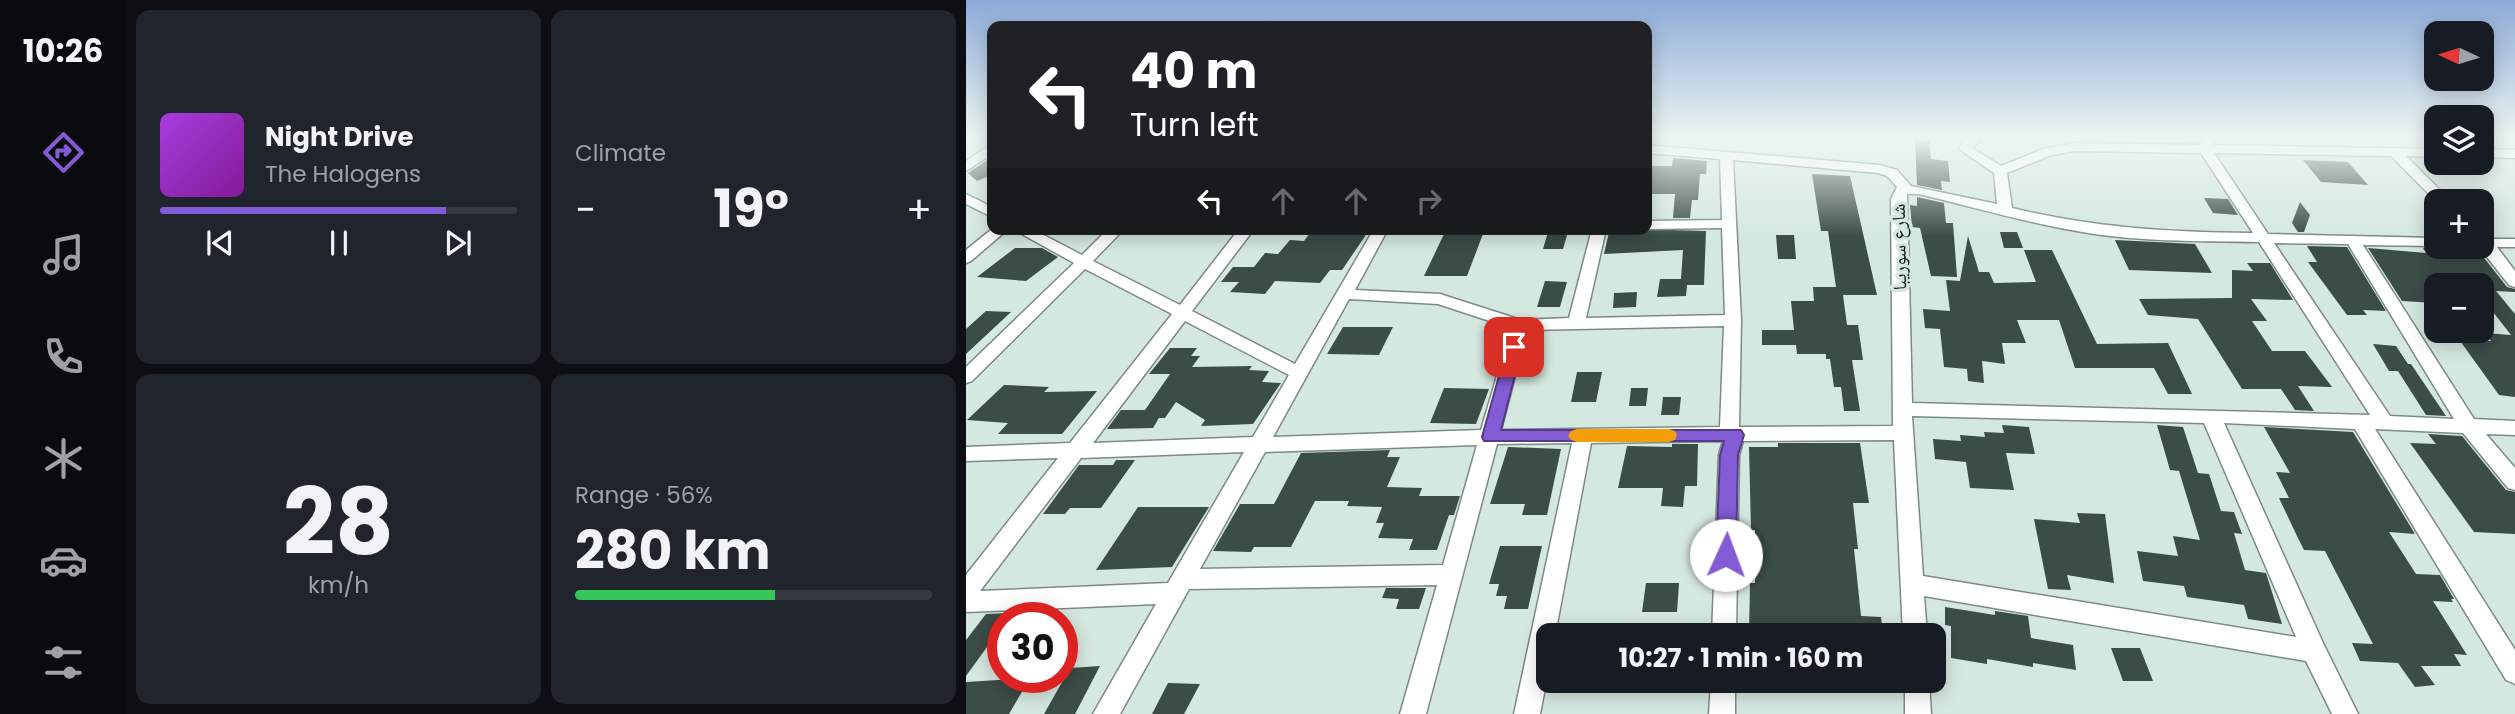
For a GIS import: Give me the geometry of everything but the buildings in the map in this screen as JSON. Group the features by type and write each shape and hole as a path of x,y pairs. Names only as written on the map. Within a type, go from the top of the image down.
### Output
{"street":[{"path":"1724,623 1729,455 1732,435 1733,320 1727,170"},
{"path":"1884,170 1892,173 1906,189"},
{"path":"2223,170 2262,238 2385,424"},
{"path":"2413,170 2432,189"},
{"path":"2000,171 2005,210"},
{"name":"شارع سوريبا","path":"1915,623 1903,433 1898,193 1906,189 2106,231 2424,242"},
{"path":"966,198 987,210"},
{"path":"1652,225 1729,224"},
{"path":"966,258 994,235"},
{"path":"1031,235 1299,373"},
{"path":"966,377 1111,235"},
{"path":"966,592 1242,235"},
{"path":"1106,714 1378,235"},
{"path":"1576,323 1598,235"},
{"path":"2353,240 2469,427 2515,482"},
{"path":"2494,242 2515,243"},
{"path":"2494,256 2515,282"},
{"path":"1344,294 1440,299 1520,325 1733,320"},
{"path":"1413,714 1520,325"},
{"path":"1903,410 2211,416 2515,428"},
{"path":"2211,416 2314,651 2345,714"},
{"path":"2361,422 2515,673"},
{"path":"966,454 1490,437 1903,433"},
{"path":"1527,714 1583,436"},
{"path":"966,602 1179,586 1452,575"},
{"path":"1914,584 2314,651"},
{"path":"1722,714 1723,693"},
{"path":"1917,693 1918,714"}],"slow traffic":[{"path":"1577,436 1669,435"}],"route":[{"path":"1514,347 1490,437 1735,435 1729,455 1726,555"}]}
